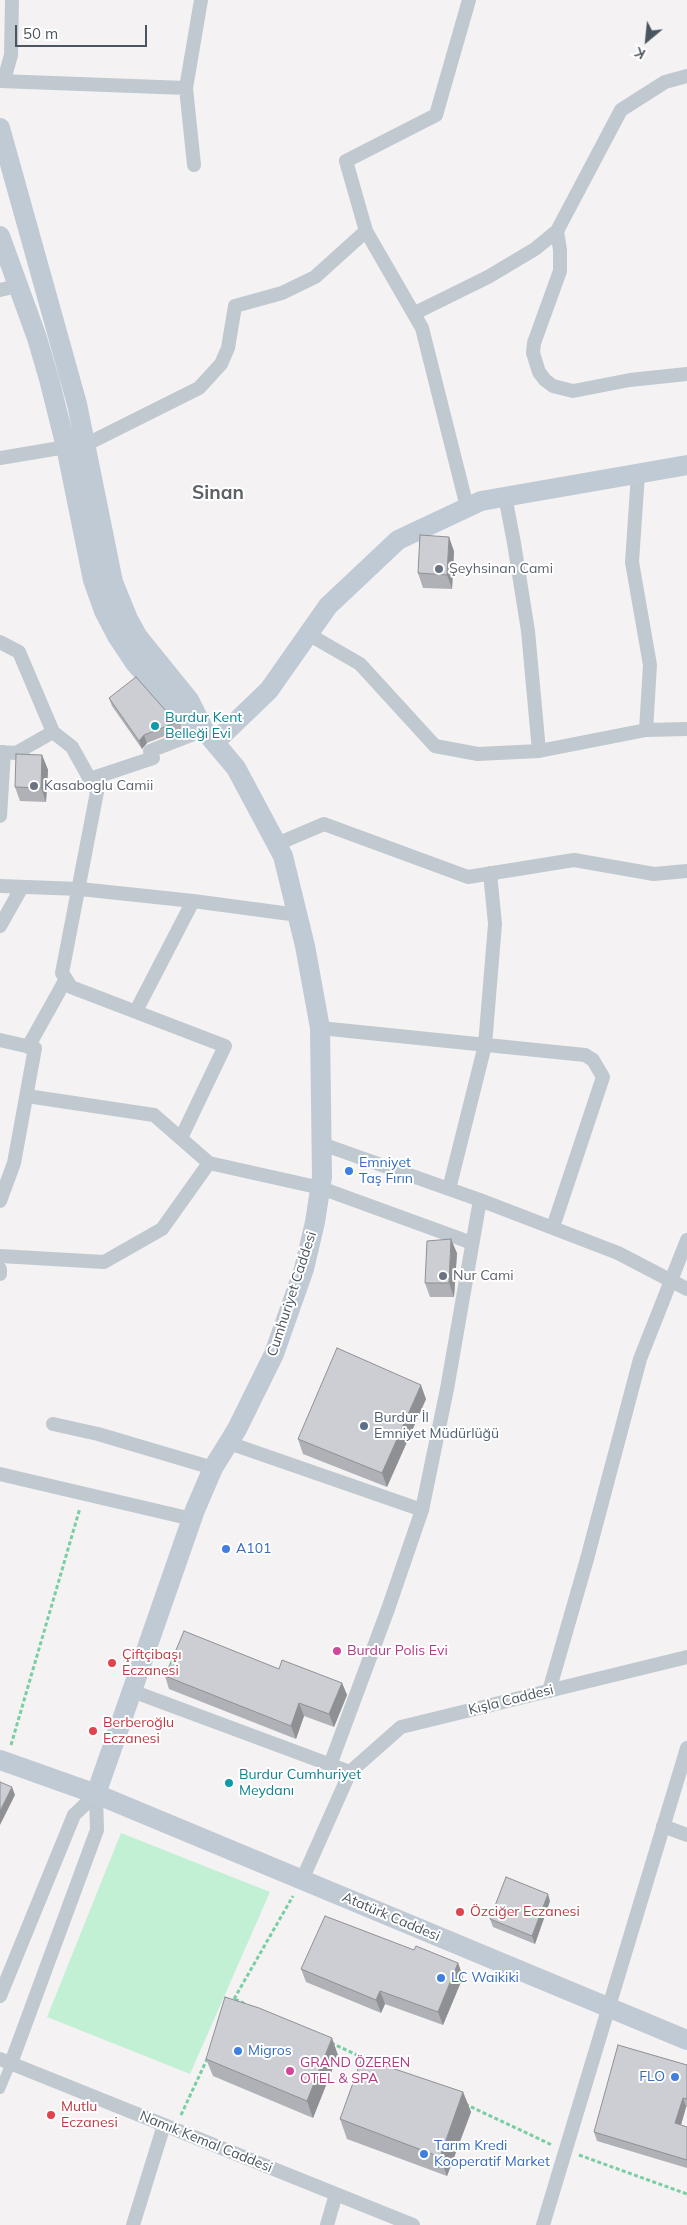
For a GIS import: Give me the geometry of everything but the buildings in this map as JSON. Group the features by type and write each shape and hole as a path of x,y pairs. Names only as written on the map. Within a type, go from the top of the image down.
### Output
{"main road":[{"path":"0,128 67,364 87,444 108,564 119,600 138,637 189,700 210,736"},
{"path":"0,236 9,288 39,347 66,447 93,580 104,611 117,636 135,663 178,710 210,736"},
{"path":"210,736 269,690 328,606 398,540 481,501 687,465"},
{"name":"Cumhuriyet Caddesi","path":"96,1794 192,1519 214,1468 258,1391 289,1314 316,1222 320,1188 322,1144 320,1028 315,992 284,856 236,768 210,736"},
{"name":"Atatürk Caddesi","path":"3,1761 96,1794 687,2040"}],"street":[{"path":"12,0 11,55 2,80 186,88"},
{"path":"194,165 186,88 201,0"},
{"path":"466,508 422,328 366,231 346,161 436,115 469,0"},
{"path":"415,313 488,277 535,249 557,231 621,110 665,82 687,76"},
{"path":"87,444 199,388 220,364 228,348 235,306 282,294 315,277 366,231"},
{"path":"557,231 560,271 534,343 533,353 537,368 545,380 562,390 573,391 630,380 687,374"},
{"path":"0,458 66,447"},
{"path":"638,474 632,562 650,665 646,730"},
{"path":"505,496 528,631 539,751"},
{"path":"308,634 360,664 435,746 478,754 539,751 646,730 687,729"},
{"path":"0,642 19,652 53,732 72,747 97,792 80,889 62,973 71,988 225,1046 180,1138"},
{"path":"0,816 2,752 16,753 53,732"},
{"path":"90,779 153,758 150,752 210,736"},
{"path":"277,844 324,824 468,877 574,860 654,874 687,870"},
{"path":"449,1189 484,1045 495,924 490,873"},
{"path":"0,886 80,889 298,915"},
{"path":"0,926 22,887"},
{"path":"136,1011 193,901"},
{"path":"28,1047 66,979"},
{"path":"320,1028 585,1055 593,1060 602,1072 603,1077 553,1227"},
{"path":"0,1040 35,1048 14,1163 0,1201"},
{"path":"27,1096 154,1115 209,1163 320,1188 472,1243"},
{"path":"322,1144 480,1200 618,1252 687,1289"},
{"path":"0,1256 104,1262 162,1230 209,1163"},
{"path":"330,1765 388,1609 422,1510 447,1389 480,1200"},
{"path":"549,1691 587,1560 640,1359 687,1240"},
{"path":"0,1269 0,1274"},
{"path":"53,1424 98,1434 214,1468"},
{"path":"229,1443 422,1510"},
{"path":"0,1474 192,1519"},
{"name":"Kışla Caddesi","path":"350,1772 401,1727 687,1657"},
{"path":"132,1691 350,1772 302,1880"},
{"path":"543,2225 687,1748"},
{"path":"0,1996 74,1815 96,1794"},
{"path":"0,2090 5,2061 97,1830 96,1794"},
{"path":"663,1826 687,1835"},
{"name":"Namık Kemal Caddesi","path":"5,2061 413,2225"},
{"path":"133,2225 169,2127"},
{"path":"327,2225 336,2194"}],"path":[{"path":"3,1761 84,1494"},
{"path":"231,2008 302,1880"},
{"path":"235,1999 252,2007"},
{"path":"324,2040 378,2064"},
{"path":"169,2127 210,2051"},
{"path":"458,2101 565,2150 687,2194"}],"green space":[{"path":"121,1833 270,1892 190,2074 47,2017"}],"place":[{"name":"Şeyhsinan Cami","path":"439,569"},
{"name":"Burdur Kent Belleği Evi","path":"155,726"},
{"name":"Kasaboglu Camii","path":"34,786"},
{"name":"Emniyet Taş Fırın","path":"349,1171"},
{"name":"Nur Cami","path":"443,1276"},
{"name":"Burdur İl Emniyet Müdürlüğü","path":"364,1426"},
{"name":"A101","path":"226,1549"},
{"name":"Burdur Polis Evi","path":"337,1651"},
{"name":"Çiftçibaşı Eczanesi","path":"112,1663"},
{"name":"Berberoğlu Eczanesi","path":"93,1731"},
{"name":"Burdur Cumhuriyet Meydanı","path":"229,1783"},
{"name":"Özciğer Eczanesi","path":"460,1912"},
{"name":"LC Waikiki","path":"441,1978"},
{"name":"Migros","path":"238,2051"},
{"name":"GRAND ÖZEREN OTEL & SPA","path":"290,2071"},
{"name":"FLO","path":"675,2077"},
{"name":"Mutlu Eczanesi","path":"51,2115"},
{"name":"Tarım Kredi Kooperatif Market","path":"424,2154"}],"district":[{"name":"Sinan","path":"218,493"}]}
